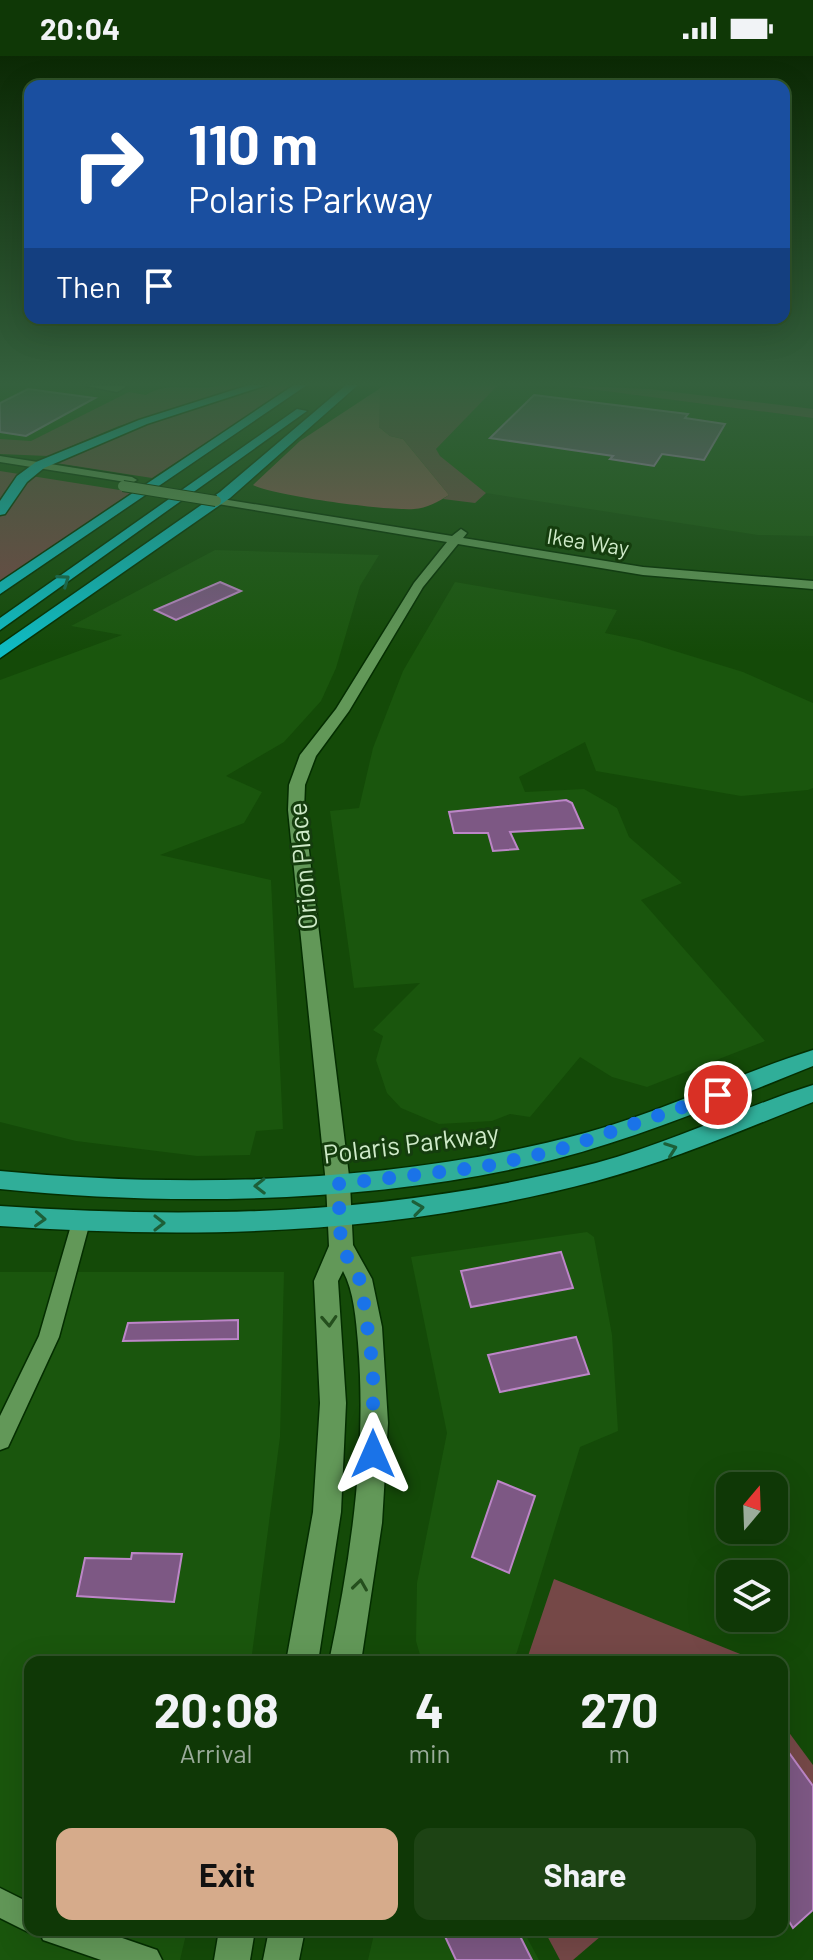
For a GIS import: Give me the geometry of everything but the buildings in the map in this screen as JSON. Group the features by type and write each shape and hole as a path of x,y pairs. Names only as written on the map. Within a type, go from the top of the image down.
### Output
{"highway":[{"path":"0,511 30,474"},
{"path":"0,589 170,474"},
{"path":"0,625 212,474"},
{"path":"0,653 220,498 248,474"}],"main road":[{"name":"Ikea Way","path":"71,474 657,573 813,585"},
{"name":"Ikea Way","path":"457,537 641,563 813,576"},
{"name":"Orion Place","path":"303,1656 320,1569 328,1498 333,1403 326,1281 341,1246 338,1184 307,929 296,810 297,785 314,747 342,711 418,586 457,537"},
{"name":"Polaris Parkway","path":"0,1180 127,1189 338,1184 482,1167 558,1150 674,1112 813,1058"},
{"path":"0,1216 81,1222 223,1223 435,1206 596,1172 687,1143 813,1093"},
{"name":"Orion Place","path":"341,1246 361,1282 373,1368 369,1507 360,1590 346,1656"},
{"path":"232,1960 236,1936"},
{"path":"281,1960 286,1936"}],"street":[{"path":"0,1439 49,1337 81,1222"},
{"path":"0,1902 24,1916"},
{"path":"72,1936 147,1960"}],"shaded area":[{"path":"0,474 18,474 132,492 0,582"},
{"path":"125,474 158,474 152,478"},
{"path":"265,474 432,474 449,495 423,507 401,509 307,498 253,485"},
{"path":"432,474 462,474 486,493 475,503 443,499 449,495"},
{"path":"462,474 813,474 813,536 758,535 486,493"},
{"path":"215,550 379,555 360,586 336,668 321,701 284,742 226,776 262,792 244,823 160,855 271,880 283,1129 256,1131 250,1155 197,1156 76,1141 0,1122 0,680 122,635 71,626"},
{"path":"455,582 617,610 605,633 639,640 743,672 813,703 813,788 808,790 741,796 596,771 585,742 519,777 525,792 584,789 617,808 629,837 682,883 641,900 765,1041 647,1087 612,1077 580,1057 530,1117 510,1114 492,1121 439,1124 401,1108 387,1093 376,1060 383,1036 373,1030 420,983 354,988 330,811 359,808 373,748 403,671"},
{"path":"587,1232 594,1237 612,1335 618,1431 580,1447 515,1656 420,1656 416,1641 417,1583 447,1433 411,1257"},
{"path":"0,1272 284,1272 280,1437 252,1656 24,1656 24,1936 186,1936 180,1960 0,1960"},
{"path":"554,1579 745,1656 528,1656"},
{"path":"788,1731 813,1765 813,1786 788,1751"},
{"path":"374,1936 526,1936 539,1960 368,1960"},
{"path":"547,1936 601,1936 573,1960 560,1960"}],"route":[{"path":"373,1454 373,1368 361,1282 341,1246 338,1184 482,1167 558,1150 718,1095"}]}
